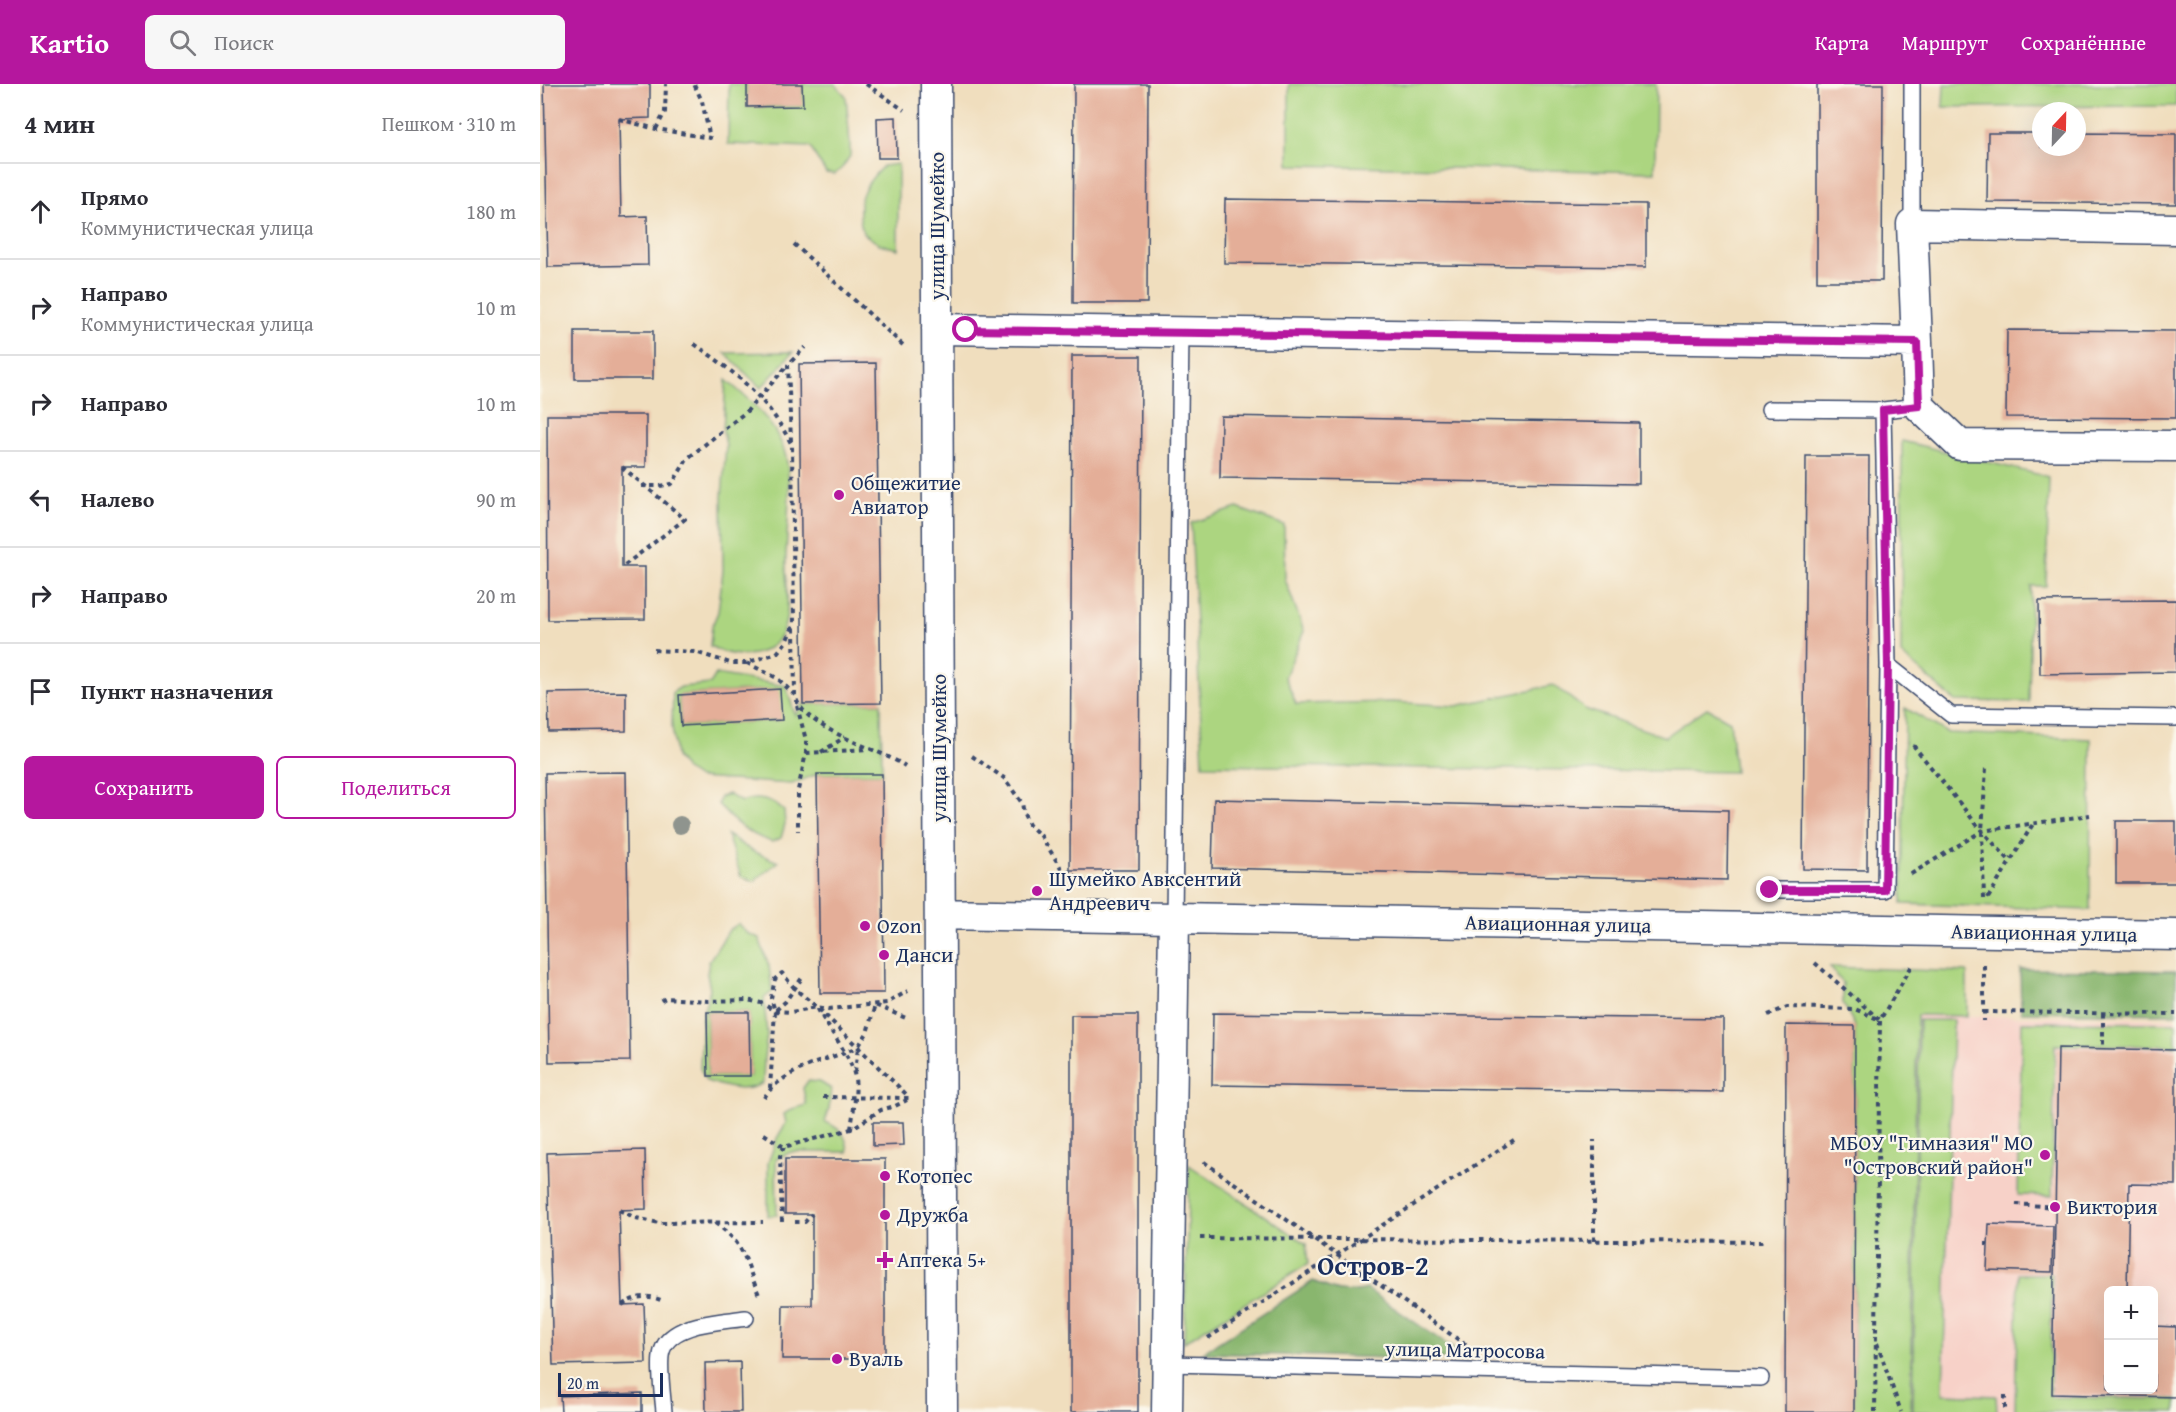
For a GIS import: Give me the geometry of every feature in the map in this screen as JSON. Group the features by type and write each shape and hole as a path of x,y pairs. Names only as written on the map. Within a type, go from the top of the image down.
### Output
{"street":[{"name":"улица Шумейко","path":"936,84 942,1412"},
{"path":"2176,229 1912,224 1919,406 1960,445 2176,446"},
{"path":"937,329 1917,342"},
{"name":"Авиационная улица","path":"940,914 2176,935"},
{"path":"1167,1412 1174,918"}],"lane":[{"path":"1912,84 1912,224"},
{"path":"1174,918 1181,333"},
{"path":"1769,409 1883,410 1919,406"},
{"path":"1770,890 1885,890 1888,665 1883,410"},
{"path":"1888,665 1951,716 2176,718"},
{"path":"664,1412 662,1350 676,1333 708,1323 746,1318"},
{"name":"улица Матросова","path":"1168,1364 1761,1378"}],"path":[{"path":"656,129 665,112 666,84"},
{"path":"618,119 656,129 710,138 702,101 694,84"},
{"path":"794,244 906,348"},
{"path":"693,343 728,367 760,396 780,422 792,445"},
{"path":"642,486 672,484 688,458 747,411 805,347"},
{"path":"788,364 792,445 795,695 806,740 806,753 798,790 798,831"},
{"path":"622,467 642,486 686,519 622,567"},
{"path":"654,650 695,652 730,663 746,663 777,653 786,642 794,624"},
{"path":"746,663 777,678 795,695"},
{"path":"797,705 844,737 868,749 880,752 909,769"},
{"path":"939,729 969,754 1004,778 1022,803 1029,825 1041,836 1061,868 1093,885"},
{"path":"820,752 844,737"},
{"path":"1911,742 1982,831 2011,862"},
{"path":"806,753 868,749"},
{"path":"1986,768 1982,831 1985,904 2033,824"},
{"path":"1885,890 1982,831 2090,815"},
{"path":"1875,1412 1880,1020 1917,956"},
{"path":"1984,959 1984,1021"},
{"path":"1811,960 1880,1020"},
{"path":"770,1088 775,1011 771,998 775,979 782,973 795,989 817,1007 911,1098"},
{"path":"775,1011 802,978"},
{"path":"661,1001 665,999 747,1000 761,1003 775,1011 791,1012 817,1007 829,1009 876,1005 896,999 911,989"},
{"path":"876,1005 911,1020"},
{"path":"851,1129 855,1098 855,1059 876,1005"},
{"path":"817,1007 855,1076"},
{"path":"1768,1015 1787,1007 1856,1009 1880,1020"},
{"path":"1984,1012 2176,1014"},
{"path":"2103,1013 2103,1048"},
{"path":"764,1098 770,1088 788,1076 858,1047"},
{"path":"823,1097 911,1098"},
{"path":"764,1134 784,1147 851,1129 880,1110 911,1098"},
{"path":"1171,1138 1504,1372"},
{"path":"1168,1364 1514,1140"},
{"path":"1594,1140 1594,1241"},
{"path":"782,1222 780,1156 784,1147"},
{"path":"2016,1204 2055,1207"},
{"path":"619,1210 636,1218 658,1223 763,1222"},
{"path":"795,1222 805,1222 812,1214"},
{"path":"715,1223 737,1241 747,1259 763,1302"},
{"path":"1170,1238 1763,1242"},
{"path":"622,1305 634,1298 652,1296 663,1301"},
{"path":"1876,1340 1901,1412"},
{"path":"2005,1395 2005,1412"}],"shaded area":[{"name":"МБОУ \"Гимназия\" МО \"Островский район\"","path":"1917,1015 2176,1019 2176,1412 1911,1412"}],"green space":[{"path":"729,84 747,84 747,107 802,106 802,84 835,84 846,96 850,144 850,156 842,168 835,174 826,173 810,147 728,144"},
{"path":"1289,84 1656,84 1655,172 1289,165"},
{"path":"1944,84 2176,84 2176,106 2086,106 2086,102 2032,102 2032,107 1943,107"},
{"path":"898,164 898,249 879,244 863,233 860,204 869,181 883,166"},
{"path":"793,352 761,388 725,353"},
{"path":"726,380 752,403 780,439 788,473 787,613 784,627 779,639 769,648 748,655 731,654 710,646 712,626 718,612 723,570 722,497 726,445 723,431"},
{"path":"1902,441 2049,477 2046,586 2031,586 2029,702 1955,701 1901,654"},
{"path":"1237,508 1284,525 1285,579 1304,631 1285,677 1296,704 1392,702 1456,706 1553,685 1585,709 1665,737 1707,708 1730,721 1735,772 1203,765 1191,523"},
{"path":"716,674 786,686 795,715 803,704 881,703 882,774 817,774 792,784 698,778 685,769 676,757 672,726 673,692 681,687 710,684","holes":["779,689 781,720 681,726 679,695"]},
{"path":"1905,708 1948,733 2091,739 2090,910 1902,904"},
{"path":"728,794 741,802 753,799 769,801 784,811 785,824 781,838 772,842 756,836 735,822 718,804 720,797"},
{"path":"727,835 752,851 778,862 754,881 741,877"},
{"path":"738,924 747,933 759,938 769,966 772,992 764,998 767,1035 763,1083 742,1089 706,1081 700,1068 702,1017 710,989 707,974 709,961 729,930","holes":["707,1012 749,1012 750,1076 708,1076"]},
{"path":"1830,967 1967,972 1967,1016 1917,1015 1911,1412 1854,1412 1855,1026 1843,1003 1843,983"},
{"path":"2020,969 2176,971 2176,1014 2021,1012"},
{"path":"1919,1020 1953,1020 1943,1394 1996,1396 1997,1412 1913,1412"},
{"path":"2022,1022 2176,1023 2176,1046 2055,1045 2052,1196 2018,1195"},
{"path":"808,1081 820,1082 831,1089 825,1122 842,1133 848,1152 791,1152 776,1159 777,1215 768,1216 768,1163 777,1138 786,1123 784,1114 806,1105 803,1088"},
{"path":"1189,1165 1306,1244 1308,1264 1184,1342"},
{"path":"2018,1274 2052,1274 2050,1397 2176,1399 2176,1412 2015,1412"},
{"path":"1313,1281 1339,1291 1352,1292 1367,1289 1469,1360 1202,1353"}],"building":[{"path":"544,84 650,84 650,118 619,119 621,217 647,216 648,265 548,267"},
{"path":"747,84 802,84 803,106 747,107"},
{"path":"1074,84 1148,84 1147,303 1073,303"},
{"path":"1817,84 1883,84 1882,281 1817,281"},
{"path":"896,117 897,158 878,158 877,118"},
{"path":"1988,133 2032,133 2032,156 2086,156 2086,133 2176,134 2176,204 1987,202"},
{"path":"1225,199 1646,204 1646,267 1224,263"},
{"path":"2007,330 2176,331 2176,418 2006,417"},
{"path":"575,331 653,331 653,379 575,379"},
{"path":"1072,356 1141,356 1139,870 1070,870"},
{"name":"Общежитие Авиатор","path":"876,363 881,703 803,704 799,364"},
{"path":"547,415 646,415 646,467 622,467 622,567 645,567 645,619 548,620"},
{"path":"1221,416 1639,423 1639,484 1220,478"},
{"path":"1806,456 1869,456 1867,870 1803,869"},
{"path":"2176,600 2176,672 2040,674 2039,601"},
{"path":"780,689 782,720 681,726 679,695"},
{"path":"626,692 626,731 549,732 548,693"},
{"path":"626,772 630,1061 549,1062 545,773"},
{"path":"817,774 882,774 884,993 820,993"},
{"path":"1214,799 1728,810 1727,880 1212,868"},
{"path":"2116,821 2176,821 2176,883 2116,883"},
{"path":"707,1012 749,1012 750,1076 708,1076"},
{"path":"1213,1013 1723,1019 1723,1092 1212,1085"},
{"path":"1071,1015 1138,1015 1138,1412 1071,1412"},
{"path":"1786,1025 1855,1026 1854,1412 1785,1412"},
{"path":"2058,1048 2176,1050 2176,1185 2129,1184 2127,1286 2104,1286 2104,1394 2158,1394 2158,1326 2176,1327 2176,1397 2052,1394"},
{"path":"873,1122 903,1122 904,1145 873,1146"},
{"path":"645,1150 646,1209 619,1210 622,1305 644,1304 646,1363 553,1365 547,1153"},
{"path":"785,1159 885,1159 885,1359 782,1359 783,1305 812,1305 812,1214 785,1214"},
{"path":"1989,1224 2053,1226 2052,1272 1987,1270"},
{"path":"740,1362 741,1412 706,1412 705,1363"},
{"path":"642,1393 642,1412 561,1412 560,1396"}],"place":[{"name":"Общежитие Авиатор","path":"839,495"},
{"name":"Шумейко Авксентий Андреевич","path":"1037,891"},
{"name":"Ozon","path":"865,926"},
{"name":"Данси","path":"884,955"},
{"name":"МБОУ \"Гимназия\" МО \"Островский район\"","path":"2045,1155"},
{"name":"Котопес","path":"885,1176"},
{"name":"Виктория","path":"2055,1207"},
{"name":"Дружба","path":"885,1215"},
{"name":"Аптека 5+","path":"885,1260"},
{"name":"Вуаль","path":"837,1359"}],"district":[{"name":"Остров-2","path":"1373,1266"}],"route":[{"path":"966,330 1917,342 1919,406 1883,410 1888,665 1885,890 1770,890"}]}
